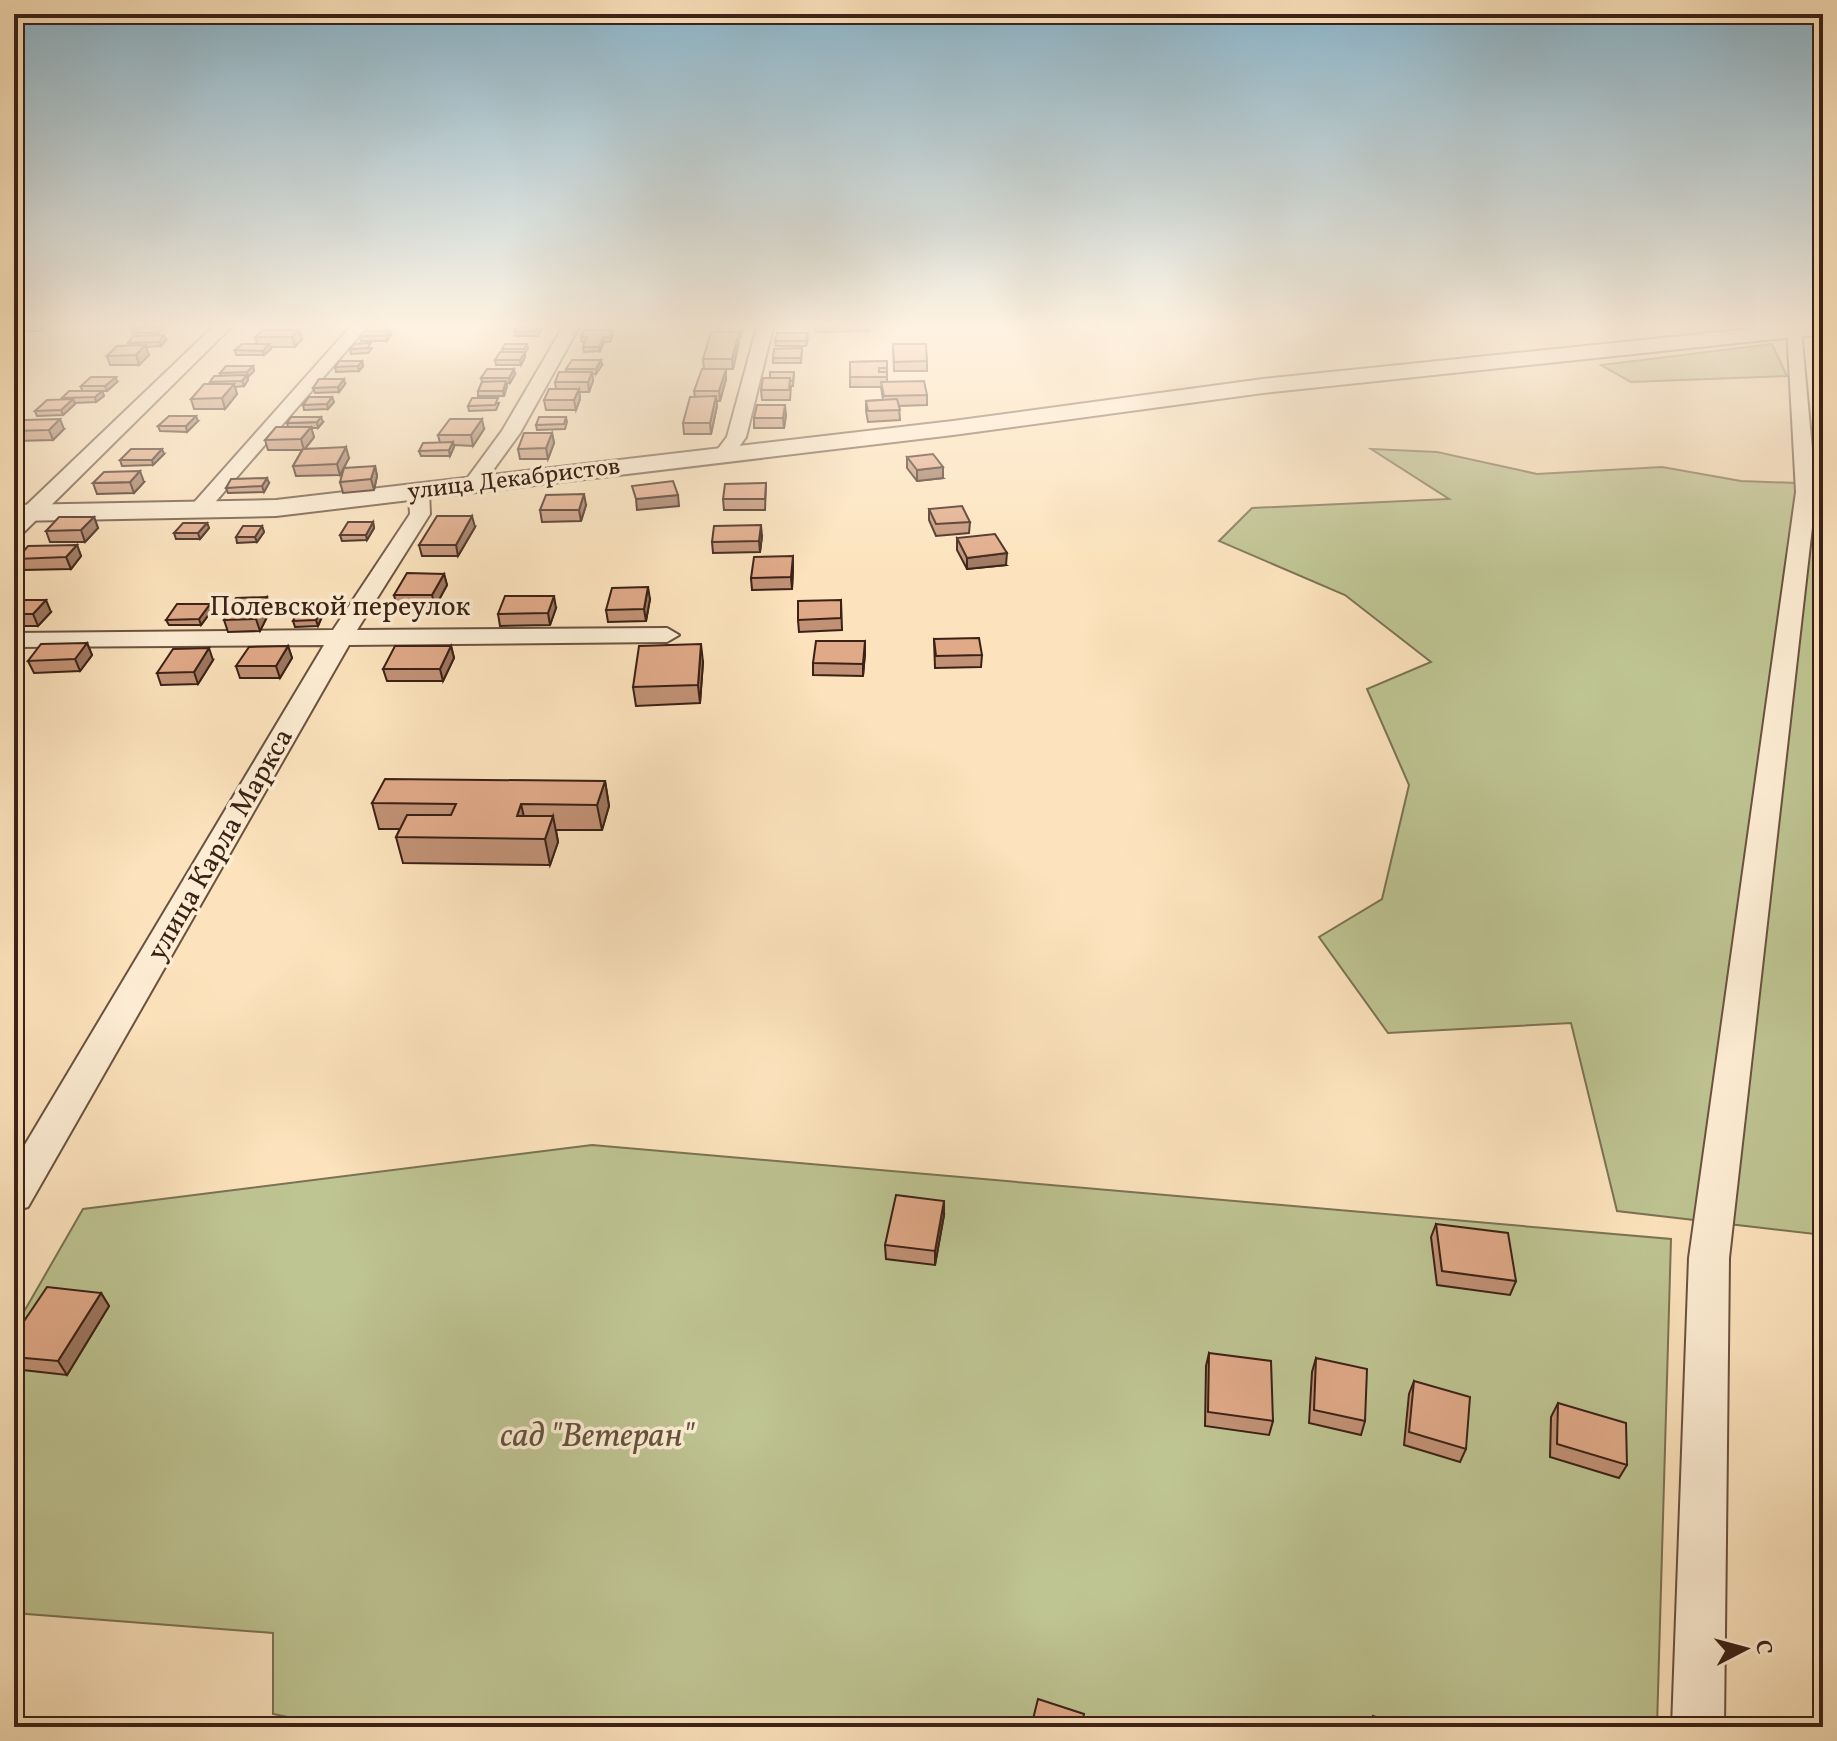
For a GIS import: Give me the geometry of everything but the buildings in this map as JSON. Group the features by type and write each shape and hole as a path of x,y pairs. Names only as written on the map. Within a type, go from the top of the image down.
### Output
{"street":[{"path":"20,518 137,408"},
{"path":"197,511 287,408"},
{"path":"473,484 511,433 525,408"},
{"path":"724,454 736,437 744,408"},
{"name":"улица Декабристов","path":"20,518 276,508 1099,408"},
{"path":"1698,1727 1709,1258 1806,492 1807,408"},
{"name":"улица Карла Маркса","path":"14,1196 366,594 420,514 419,492"},
{"name":"Полевской переулок","path":"14,640 667,635"}],"green space":[{"path":"1371,449 1437,452 1537,474 1662,467 1741,481 1823,484 1823,1235 1617,1211 1571,1023 1388,1033 1319,937 1382,899 1409,785 1367,689 1431,662 1345,595 1219,541 1252,508 1449,499"},
{"name":"сад \"Ветеран\"","path":"592,1145 1671,1239 1657,1727 336,1727 273,1714 273,1633 14,1613 14,1329 83,1209"}]}
